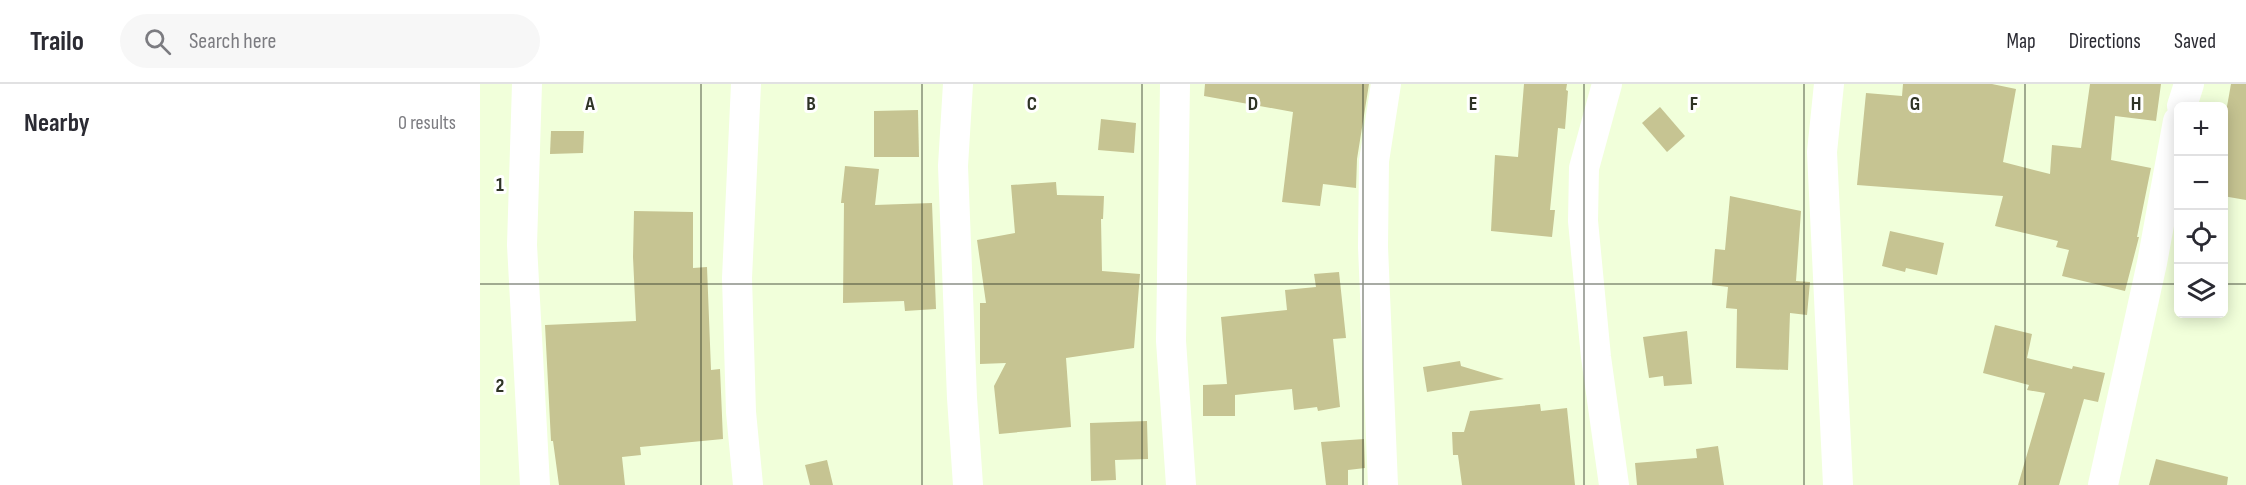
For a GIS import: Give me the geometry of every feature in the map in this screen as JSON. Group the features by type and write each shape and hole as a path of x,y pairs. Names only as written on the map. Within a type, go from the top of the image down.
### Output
{"street":[{"path":"527,84 522,245 535,485"},
{"path":"746,84 737,278 741,412 748,485"},
{"path":"958,84 953,166 962,399 968,485"},
{"path":"1175,84 1171,341 1181,485"},
{"path":"1383,485 1373,247 1374,161 1386,84"},
{"path":"1607,84 1584,168 1583,221 1596,357 1614,485"},
{"path":"1829,84 1822,152 1838,485"},
{"path":"2183,102 2189,84"},
{"path":"2103,485 2152,263 2174,143"}],"building":[{"path":"1205,84 1369,84 1357,159 1356,188 1323,184 1320,206 1282,202 1293,112 1204,96"},
{"path":"1524,84 1567,84 1565,129 1558,128 1550,210 1555,210 1552,237 1491,231 1495,155 1518,157"},
{"path":"1903,84 1992,84 2016,89 2003,162 2050,174 2052,145 2081,148 2090,84 2161,84 2156,121 2115,116 2111,160 2151,168 2137,237 2139,237 2125,291 2062,276 2069,250 2056,247 2058,241 1995,226 2003,196 1857,185 1866,93 1902,96"},
{"path":"2231,84 2246,84 2246,200 2228,197 2228,102"},
{"path":"1660,107 1685,136 1667,152 1642,123"},
{"path":"918,110 919,157 874,157 874,111"},
{"path":"1101,119 1136,123 1134,153 1098,150"},
{"path":"551,131 584,131 583,153 550,154"},
{"path":"845,166 879,169 875,205 932,203 936,309 905,311 904,301 843,303 844,203 841,203"},
{"path":"1056,182 1057,195 1104,196 1103,219 1101,219 1102,271 1140,274 1134,348 1066,358 1071,427 999,434 994,386 1006,363 980,364 980,303 986,303 977,240 1015,233 1011,185"},
{"path":"1730,196 1801,211 1796,281 1810,282 1807,315 1790,313 1788,370 1736,368 1737,309 1726,308 1728,287 1712,285 1715,249 1725,250"},
{"path":"634,211 693,212 693,268 707,267 711,370 720,369 723,439 640,447 641,455 622,457 625,485 559,485 553,441 551,441 545,325 636,321 633,257"},
{"path":"1890,231 1944,243 1937,275 1906,268 1905,272 1882,266"},
{"path":"1339,272 1346,338 1333,339 1340,407 1318,411 1317,407 1294,410 1292,389 1235,395 1235,416 1203,416 1203,385 1227,384 1221,317 1287,310 1285,290 1316,287 1314,274"},
{"path":"1995,325 2032,334 2027,358 2072,369 2073,366 2105,373 2098,402 2084,399 2059,485 2018,485 2045,393 2027,390 2029,385 1983,373"},
{"path":"1687,331 1692,384 1664,386 1663,376 1649,378 1643,337"},
{"path":"1460,361 1461,366 1504,379 1427,392 1423,367"},
{"path":"1540,404 1541,411 1567,408 1575,485 1462,485 1458,455 1453,455 1452,432 1464,432 1470,411"},
{"path":"1147,421 1148,459 1115,460 1116,480 1091,481 1090,423"},
{"path":"1364,439 1365,468 1348,470 1348,485 1326,485 1321,442"},
{"path":"1718,446 1724,485 1637,485 1635,463 1697,458 1696,449"},
{"path":"2156,459 2228,477 2227,485 2149,485"},
{"path":"827,460 833,485 810,485 805,465"}]}
